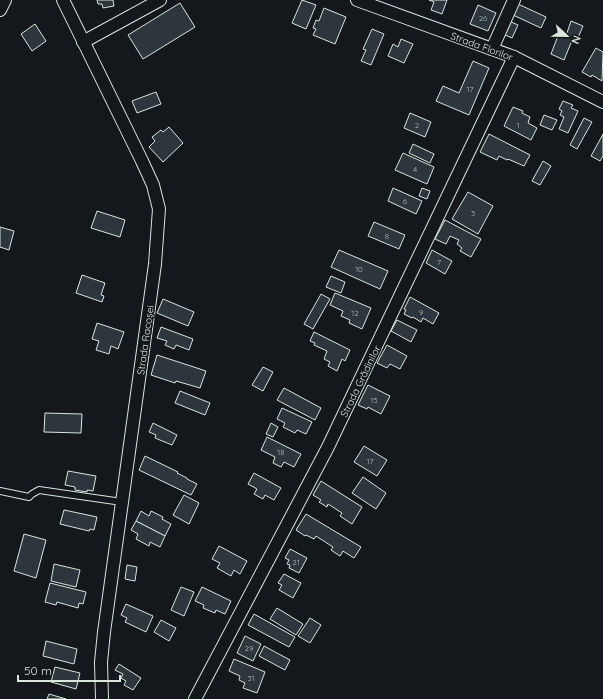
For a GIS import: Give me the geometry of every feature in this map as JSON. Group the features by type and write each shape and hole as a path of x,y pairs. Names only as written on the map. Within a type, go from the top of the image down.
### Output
{"street":[{"path":"0,10 5,0"},
{"name":"Strada Racoșei","path":"63,0 142,161 153,185 159,209 155,264 100,662 102,699"},
{"path":"83,42 160,0"},
{"name":"Strada Florilor","path":"357,0 514,57 603,102"},
{"path":"492,49 514,0"},
{"name":"Strada Grădinilor","path":"194,699 328,447 514,57"}],"lane":[{"path":"0,491 29,497 39,490 122,502"}],"building":[{"path":"97,0 113,0 114,6 103,8 102,4 98,4"},
{"path":"302,0 316,5 306,29 292,23"},
{"path":"429,0 447,0 442,14 431,10 434,2"},
{"path":"180,3 195,27 143,59 128,35"},
{"path":"518,4 546,17 541,28 513,15"},
{"path":"478,5 496,13 488,31 470,24"},
{"path":"324,8 346,17 335,44 313,35 316,29 313,28 316,20 319,21"},
{"path":"509,21 518,25 512,38 503,34"},
{"path":"571,21 583,26 577,40 573,38 564,60 551,54 559,33 566,36"},
{"path":"35,24 46,41 32,51 21,34"},
{"path":"372,29 384,34 371,65 361,61 366,50 363,49"},
{"path":"401,39 413,44 404,63 388,56 393,44 398,47"},
{"path":"596,48 603,52 602,81 592,75 591,77 582,72"},
{"path":"473,61 489,68 469,115 436,101 443,86 459,93"},
{"path":"156,92 161,104 137,113 132,101"},
{"path":"563,101 573,105 571,108 578,111 568,133 559,129 564,117 560,115 562,111 559,109"},
{"path":"513,107 523,111 522,113 530,117 528,123 537,128 531,140 504,126"},
{"path":"410,113 431,122 425,137 404,128"},
{"path":"544,115 557,120 552,130 540,125"},
{"path":"584,118 592,122 577,149 570,145"},
{"path":"169,127 183,143 163,162 149,147 155,141 152,137 161,130 163,132"},
{"path":"489,134 530,155 524,166 499,156 497,160 480,152"},
{"path":"603,134 603,156 600,161 591,156"},
{"path":"413,144 434,154 430,163 409,153"},
{"path":"403,153 434,167 427,184 395,170"},
{"path":"543,161 551,166 540,185 532,181"},
{"path":"393,188 422,201 416,214 388,201"},
{"path":"422,188 430,191 427,199 419,196"},
{"path":"468,192 493,206 478,234 452,219"},
{"path":"97,211 125,220 120,237 91,228"},
{"path":"445,220 481,239 471,257 460,251 462,248 457,244 459,240 450,236 446,244 435,239"},
{"path":"374,222 405,235 399,249 368,236"},
{"path":"0,227 14,231 9,250 0,247"},
{"path":"339,250 388,271 380,289 331,267"},
{"path":"432,250 452,261 445,274 426,263"},
{"path":"82,275 105,283 101,295 104,296 102,302 76,293"},
{"path":"331,276 345,282 341,293 326,287"},
{"path":"335,293 371,308 362,329 349,323 350,320 341,316 343,311 330,305"},
{"path":"321,294 330,299 313,329 304,324"},
{"path":"410,297 439,313 433,324 423,318 421,322 404,314 406,310 404,309"},
{"path":"163,299 194,312 188,326 157,313"},
{"path":"397,320 417,330 411,342 391,331"},
{"path":"97,323 124,332 118,349 111,346 109,354 96,350 99,341 92,339"},
{"path":"161,327 193,339 189,350 176,345 174,349 165,345 167,341 157,338"},
{"path":"314,332 350,350 345,361 342,359 337,371 328,366 330,362 324,359 327,351 314,345 315,343 310,341"},
{"path":"387,345 407,356 400,369 390,364 387,368 377,363"},
{"path":"157,355 206,371 200,388 176,381 175,383 151,375"},
{"path":"263,367 273,372 263,391 252,385"},
{"path":"368,385 390,396 381,414 368,407 367,409 358,405"},
{"path":"284,388 321,408 315,420 277,400"},
{"path":"180,391 210,403 205,415 175,403"},
{"path":"282,408 312,422 306,434 297,430 295,433 283,427 285,423 277,419"},
{"path":"45,413 82,414 81,433 44,432"},
{"path":"153,423 177,435 172,445 155,438 156,435 149,432"},
{"path":"271,423 278,427 273,437 266,434"},
{"path":"267,437 301,454 294,467 284,462 281,467 273,463 275,457 261,450"},
{"path":"364,446 387,460 377,476 354,462"},
{"path":"145,456 178,472 177,473 197,484 191,495 139,470"},
{"path":"68,471 96,476 93,491 87,490 87,492 75,490 75,487 65,485"},
{"path":"254,473 281,488 274,500 265,495 263,499 254,494 257,489 248,484"},
{"path":"363,477 386,493 376,509 352,493"},
{"path":"321,481 362,507 352,524 340,516 342,513 328,504 327,507 319,502 321,500 313,495"},
{"path":"184,495 199,503 189,524 173,515"},
{"path":"64,510 97,517 94,530 90,529 89,531 60,524"},
{"path":"141,511 149,516 151,511 163,517 162,519 171,524 165,536 136,521"},
{"path":"306,514 361,547 354,558 343,551 340,556 331,550 333,547 316,536 314,539 306,535 305,536 296,530"},
{"path":"136,521 165,536 160,547 150,542 149,546 136,539 138,534 131,530"},
{"path":"24,534 46,540 36,578 14,571"},
{"path":"219,546 247,561 240,574 234,570 231,576 217,568 220,563 212,559"},
{"path":"290,549 307,558 299,573 289,568 290,565 287,564 289,560 285,558"},
{"path":"54,564 80,570 76,587 51,581"},
{"path":"127,565 137,567 135,581 125,579"},
{"path":"284,574 301,583 293,598 279,590 282,585 278,583"},
{"path":"50,583 86,592 83,604 79,603 78,608 57,602 56,605 45,602"},
{"path":"181,587 194,592 184,616 171,610"},
{"path":"202,587 231,601 225,614 216,610 215,613 203,608 204,605 195,601"},
{"path":"126,604 153,616 146,632 125,622 127,618 121,615"},
{"path":"277,608 303,624 296,635 270,619"},
{"path":"254,614 295,637 289,647 248,625"},
{"path":"310,618 321,625 310,643 298,636"},
{"path":"161,620 176,628 169,641 154,632"},
{"path":"245,636 261,644 253,661 237,653"},
{"path":"46,641 77,649 74,664 43,656"},
{"path":"264,646 290,660 285,670 259,656"},
{"path":"234,659 265,672 257,693 243,688 245,683 239,680 240,676 229,671"},
{"path":"119,664 141,678 133,690 124,685 126,681 121,678 123,674 115,670"},
{"path":"55,667 80,673 76,689 51,682"},
{"path":"49,694 66,699 47,699"}]}
